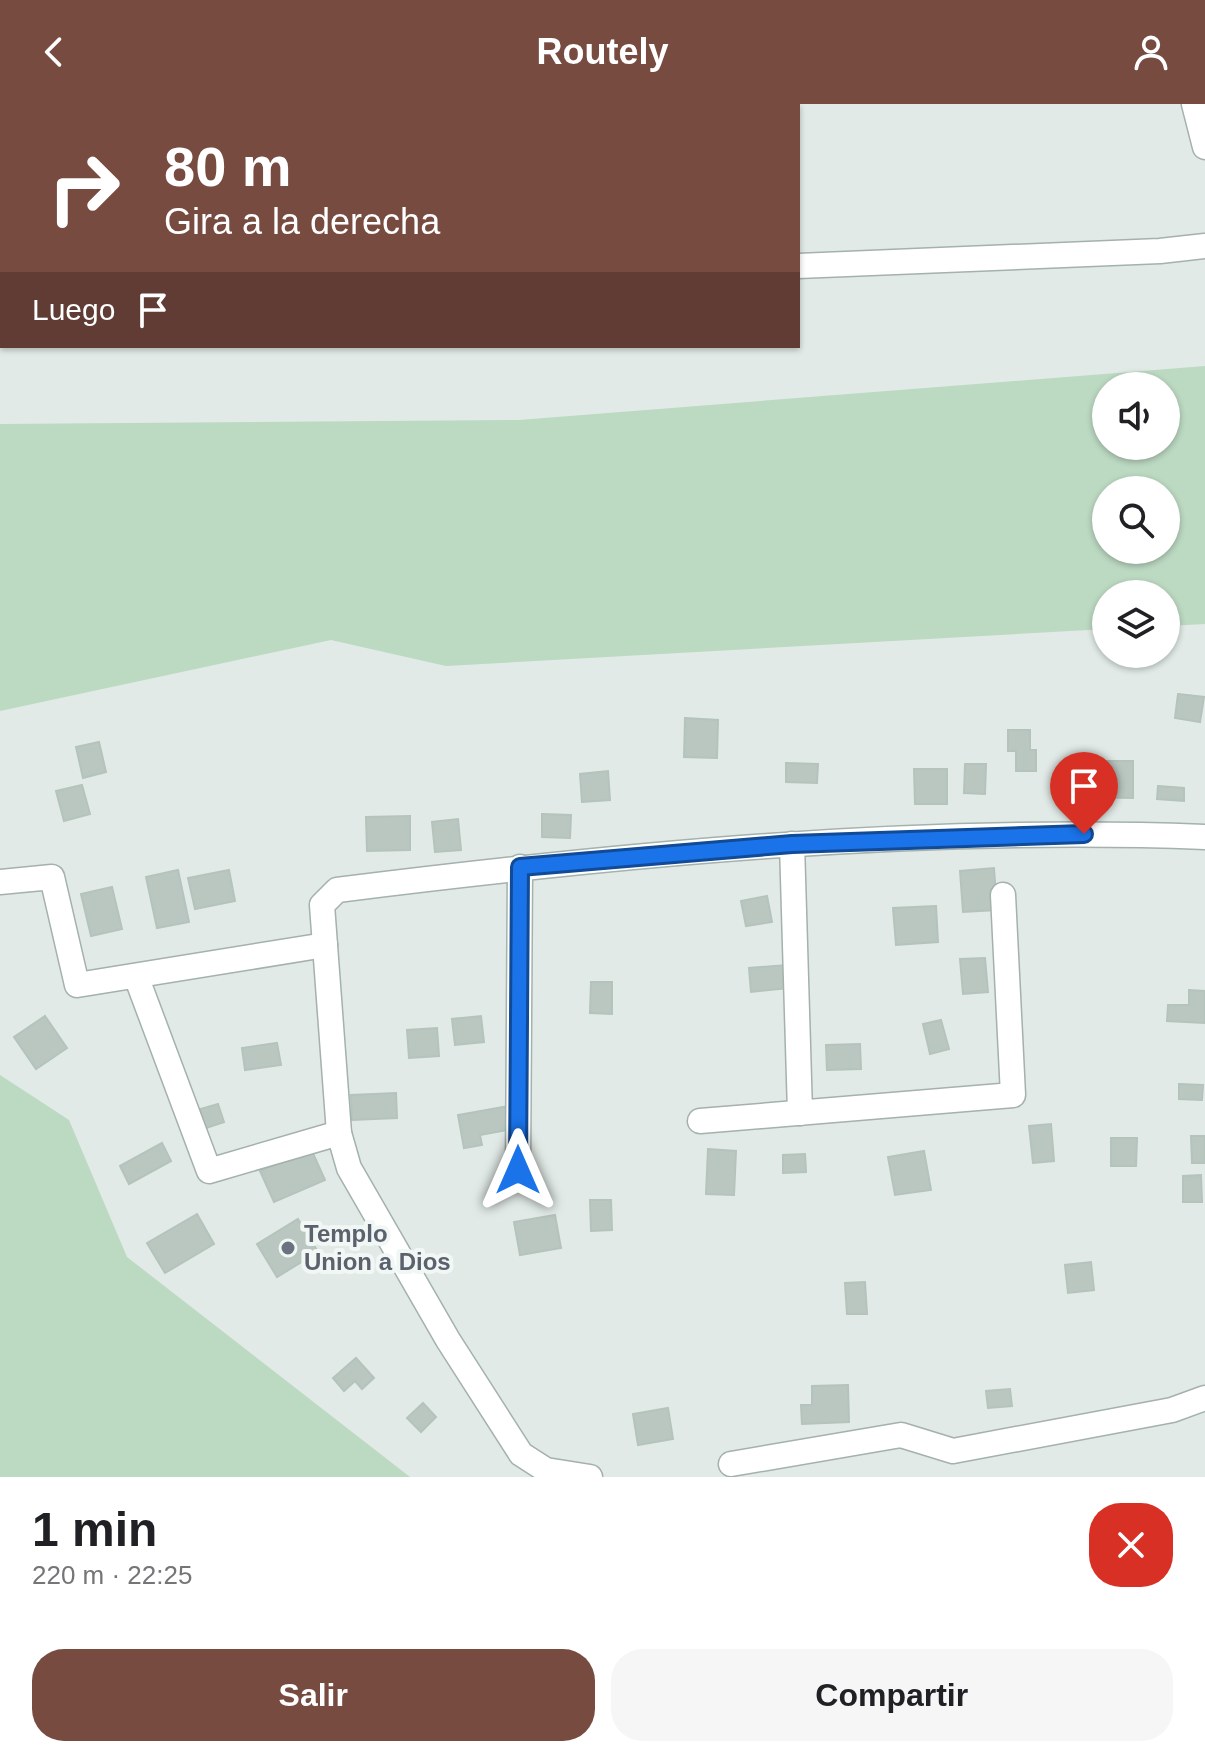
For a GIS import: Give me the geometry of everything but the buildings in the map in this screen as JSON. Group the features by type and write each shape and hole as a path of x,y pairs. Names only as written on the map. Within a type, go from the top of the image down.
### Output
{"street":[{"path":"1194,104 1205,147"},
{"path":"800,266 1160,251 1205,246"},
{"path":"590,1477 546,1470 521,1454 448,1340 357,1182 339,1133 322,905 337,890 520,867 792,844 1113,833 1205,837"},
{"path":"792,844 800,1113"},
{"path":"518,1170 520,867"},
{"path":"0,882 52,877 77,985 325,945"},
{"path":"700,1121 1013,1095 1003,895"},
{"path":"136,976 209,1171 339,1133"},
{"path":"731,1464 901,1435 953,1451 1172,1410 1205,1398"}],"green space":[{"path":"1205,366 1205,624 1180,625 1180,580 1092,580 1092,630 446,666 331,640 0,711 0,424 519,420 1092,375 1092,460 1180,460 1180,372 1129,372"},
{"path":"0,1075 69,1120 127,1257 410,1477 0,1477"}],"place":[{"name":"Templo Union a Dios","path":"288,1248"}],"route":[{"path":"518,1170 520,867 792,844 1084,834"}]}
